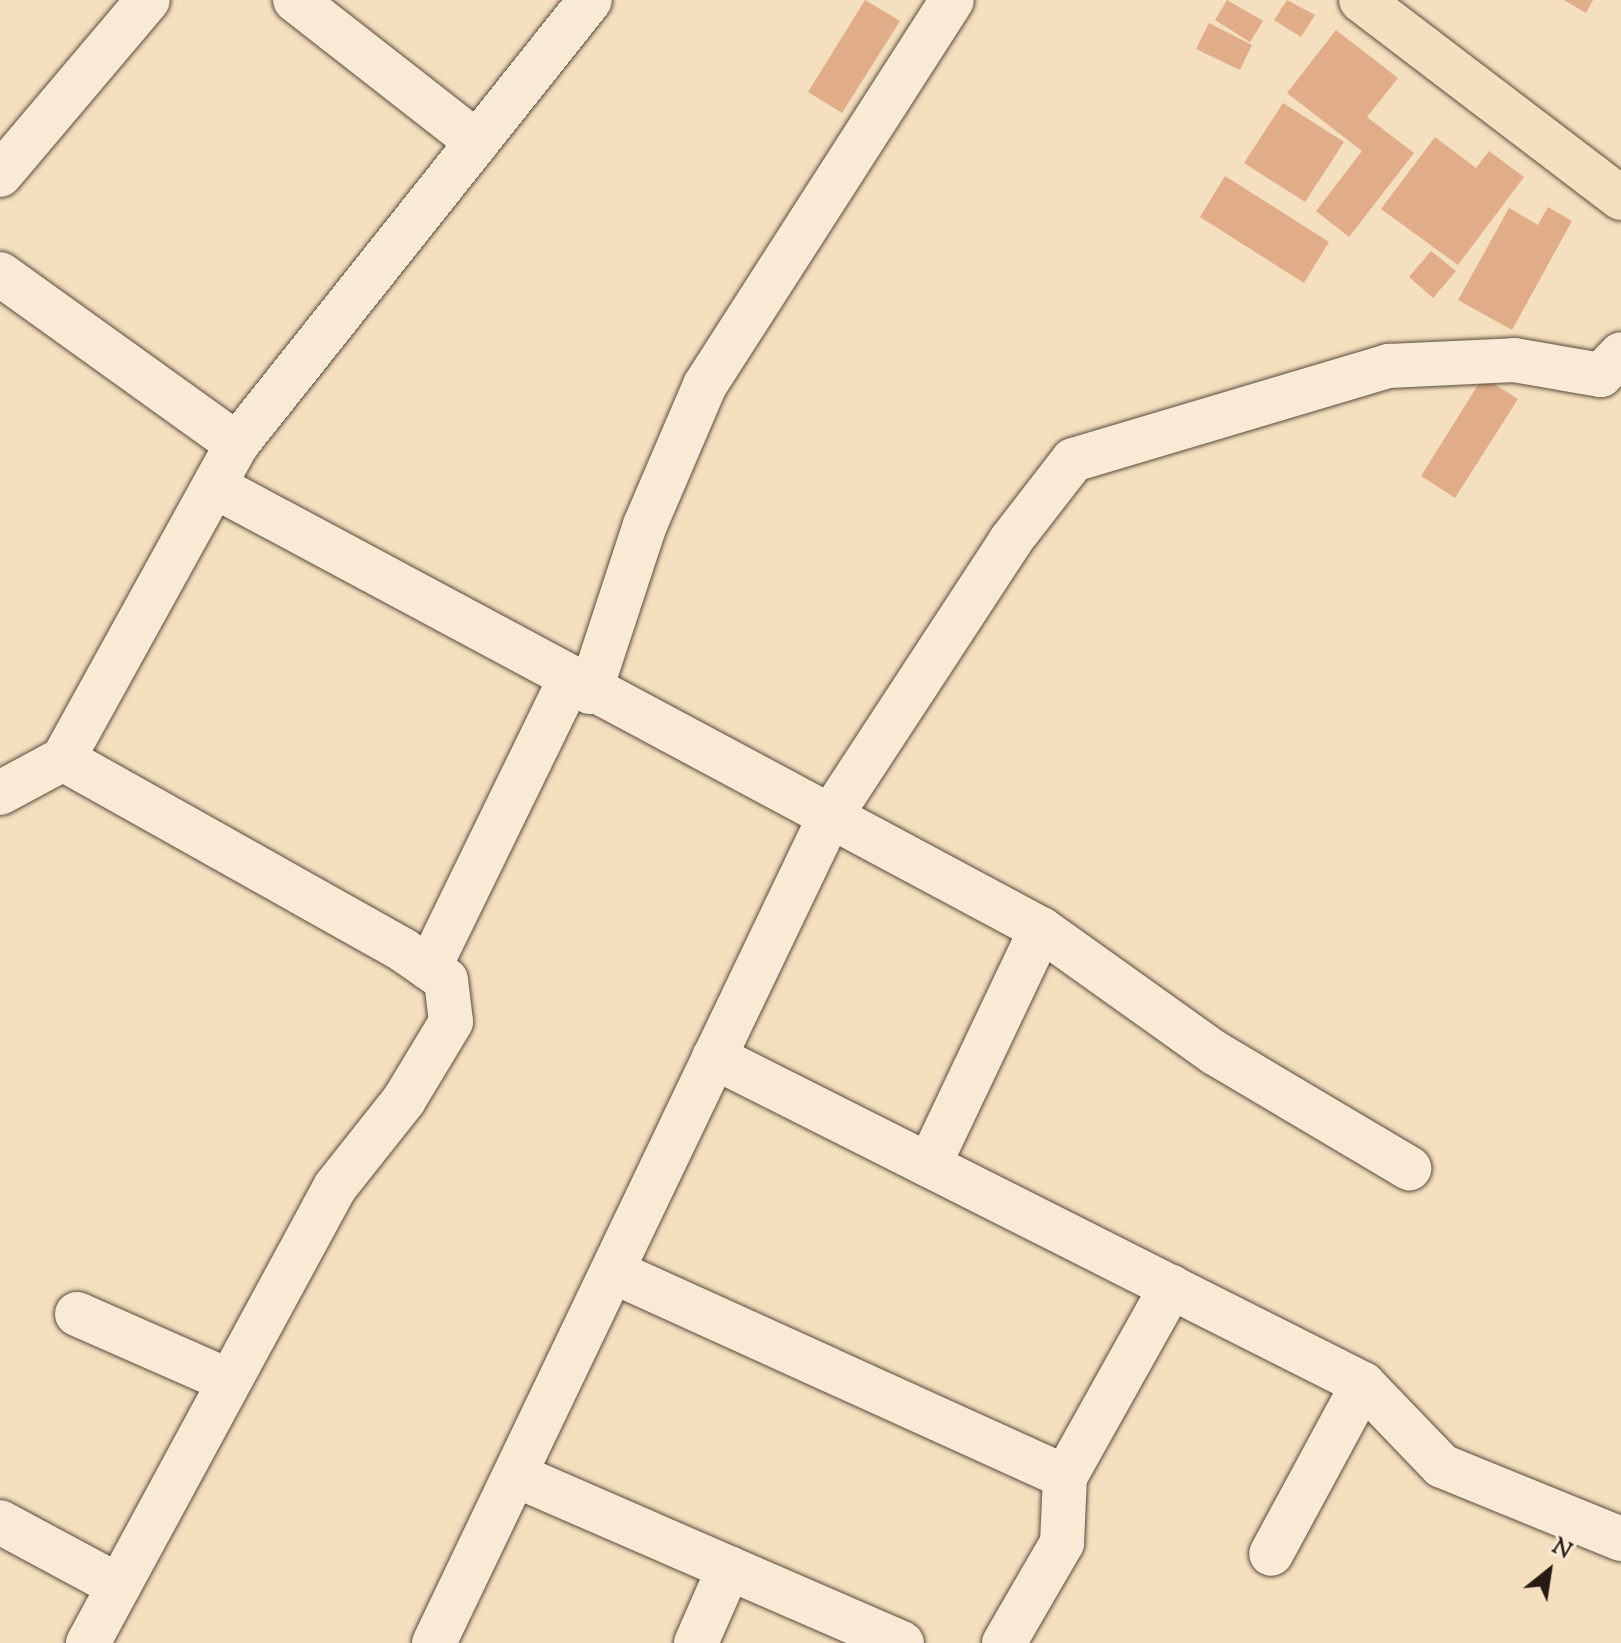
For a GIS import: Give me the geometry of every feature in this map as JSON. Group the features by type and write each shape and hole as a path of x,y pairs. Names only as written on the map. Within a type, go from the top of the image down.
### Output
{"main road":[{"path":"1361,0 1621,198"}],"street":[{"path":"0,175 148,0"},
{"path":"295,0 477,142"},
{"path":"0,793 63,759 216,487 237,444 590,0"},
{"path":"429,968 580,686 705,385 952,0"},
{"path":"0,274 237,444"},
{"path":"434,1643 828,820 1011,540 1073,460 1389,366 1514,360 1601,375 1621,354"},
{"path":"216,487 828,820 1041,929 1215,1053 1409,1168"},
{"path":"63,759 429,968 446,980 451,1022 404,1100 335,1187 88,1643"},
{"path":"929,1165 1041,929"},
{"path":"714,1057 1363,1384 1442,1466 1621,1539"},
{"path":"614,1272 1065,1477"},
{"path":"1004,1643 1062,1543 1065,1477 1171,1287"},
{"path":"77,1314 229,1381"},
{"path":"1271,1554 1363,1384"},
{"path":"515,1475 902,1643"},
{"path":"0,1522 119,1586"},
{"path":"696,1643 729,1568"}],"building":[{"path":"865,0 900,21 842,113 808,92"},
{"path":"1227,0 1263,21 1250,42 1215,20"},
{"path":"1287,0 1315,15 1301,37 1274,20"},
{"path":"1564,0 1593,0 1586,13"},
{"path":"1209,23 1252,45 1240,70 1196,49"},
{"path":"1336,30 1398,78 1367,117 1414,153 1349,237 1316,211 1362,151 1287,93"},
{"path":"1283,103 1344,142 1305,202 1244,163"},
{"path":"1435,137 1476,168 1489,151 1524,177 1458,265 1381,209"},
{"path":"1225,176 1329,242 1304,283 1200,217"},
{"path":"1548,207 1572,221 1512,330 1458,300 1509,208 1538,225"},
{"path":"1431,251 1456,271 1433,298 1409,277"},
{"path":"1483,377 1518,399 1455,498 1421,476"}]}
